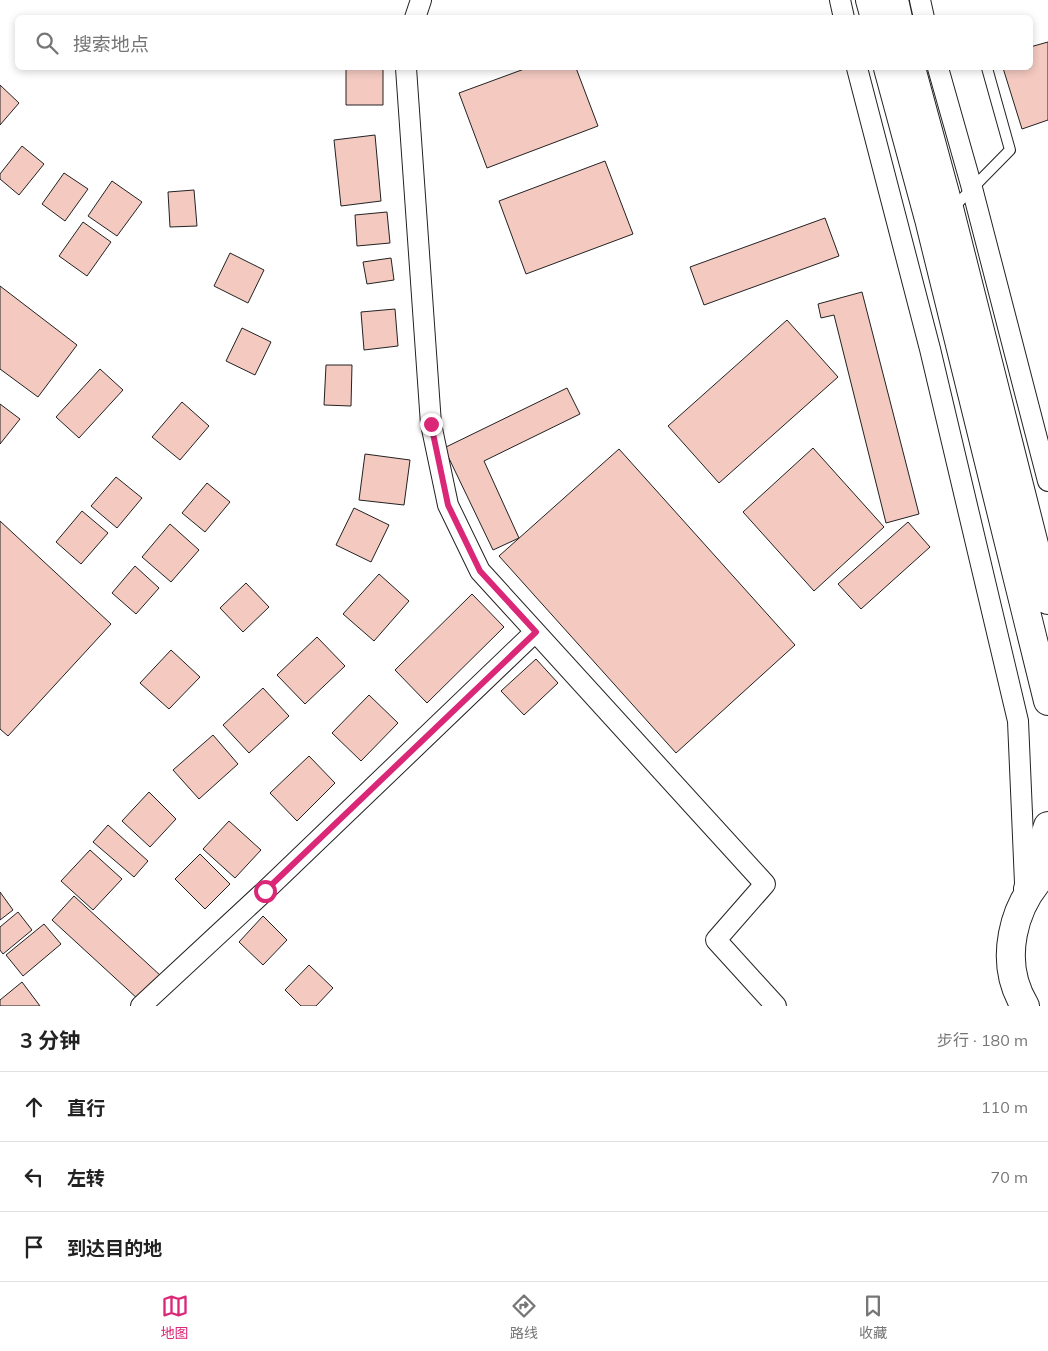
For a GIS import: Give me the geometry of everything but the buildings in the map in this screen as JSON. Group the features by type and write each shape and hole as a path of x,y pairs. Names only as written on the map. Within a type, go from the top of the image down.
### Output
{"main road":[{"path":"870,0 874,15"},
{"path":"894,0 897,15"},
{"path":"889,70 929,219 1048,701"},
{"path":"912,70 950,212 1048,600"},
{"path":"1006,1006 1013,977 1011,950 1015,922 1026,896 1048,826"},
{"path":"1026,896 1039,878 1048,870"},
{"path":"1013,977 1025,1006"}],"street":[{"path":"416,15 421,0"},
{"path":"840,0 843,15"},
{"path":"920,0 923,15"},
{"path":"406,70 431,424 448,505 480,571 765,884 716,940 776,1006"},
{"path":"858,70 930,349 1018,721 1026,896"},
{"path":"939,70 972,188 1048,481"},
{"path":"141,1006 265,891 536,632"}],"lane":[{"path":"950,212 1010,150 988,70"}],"route":[{"path":"265,891 536,632 480,571 448,505 431,424"}]}
